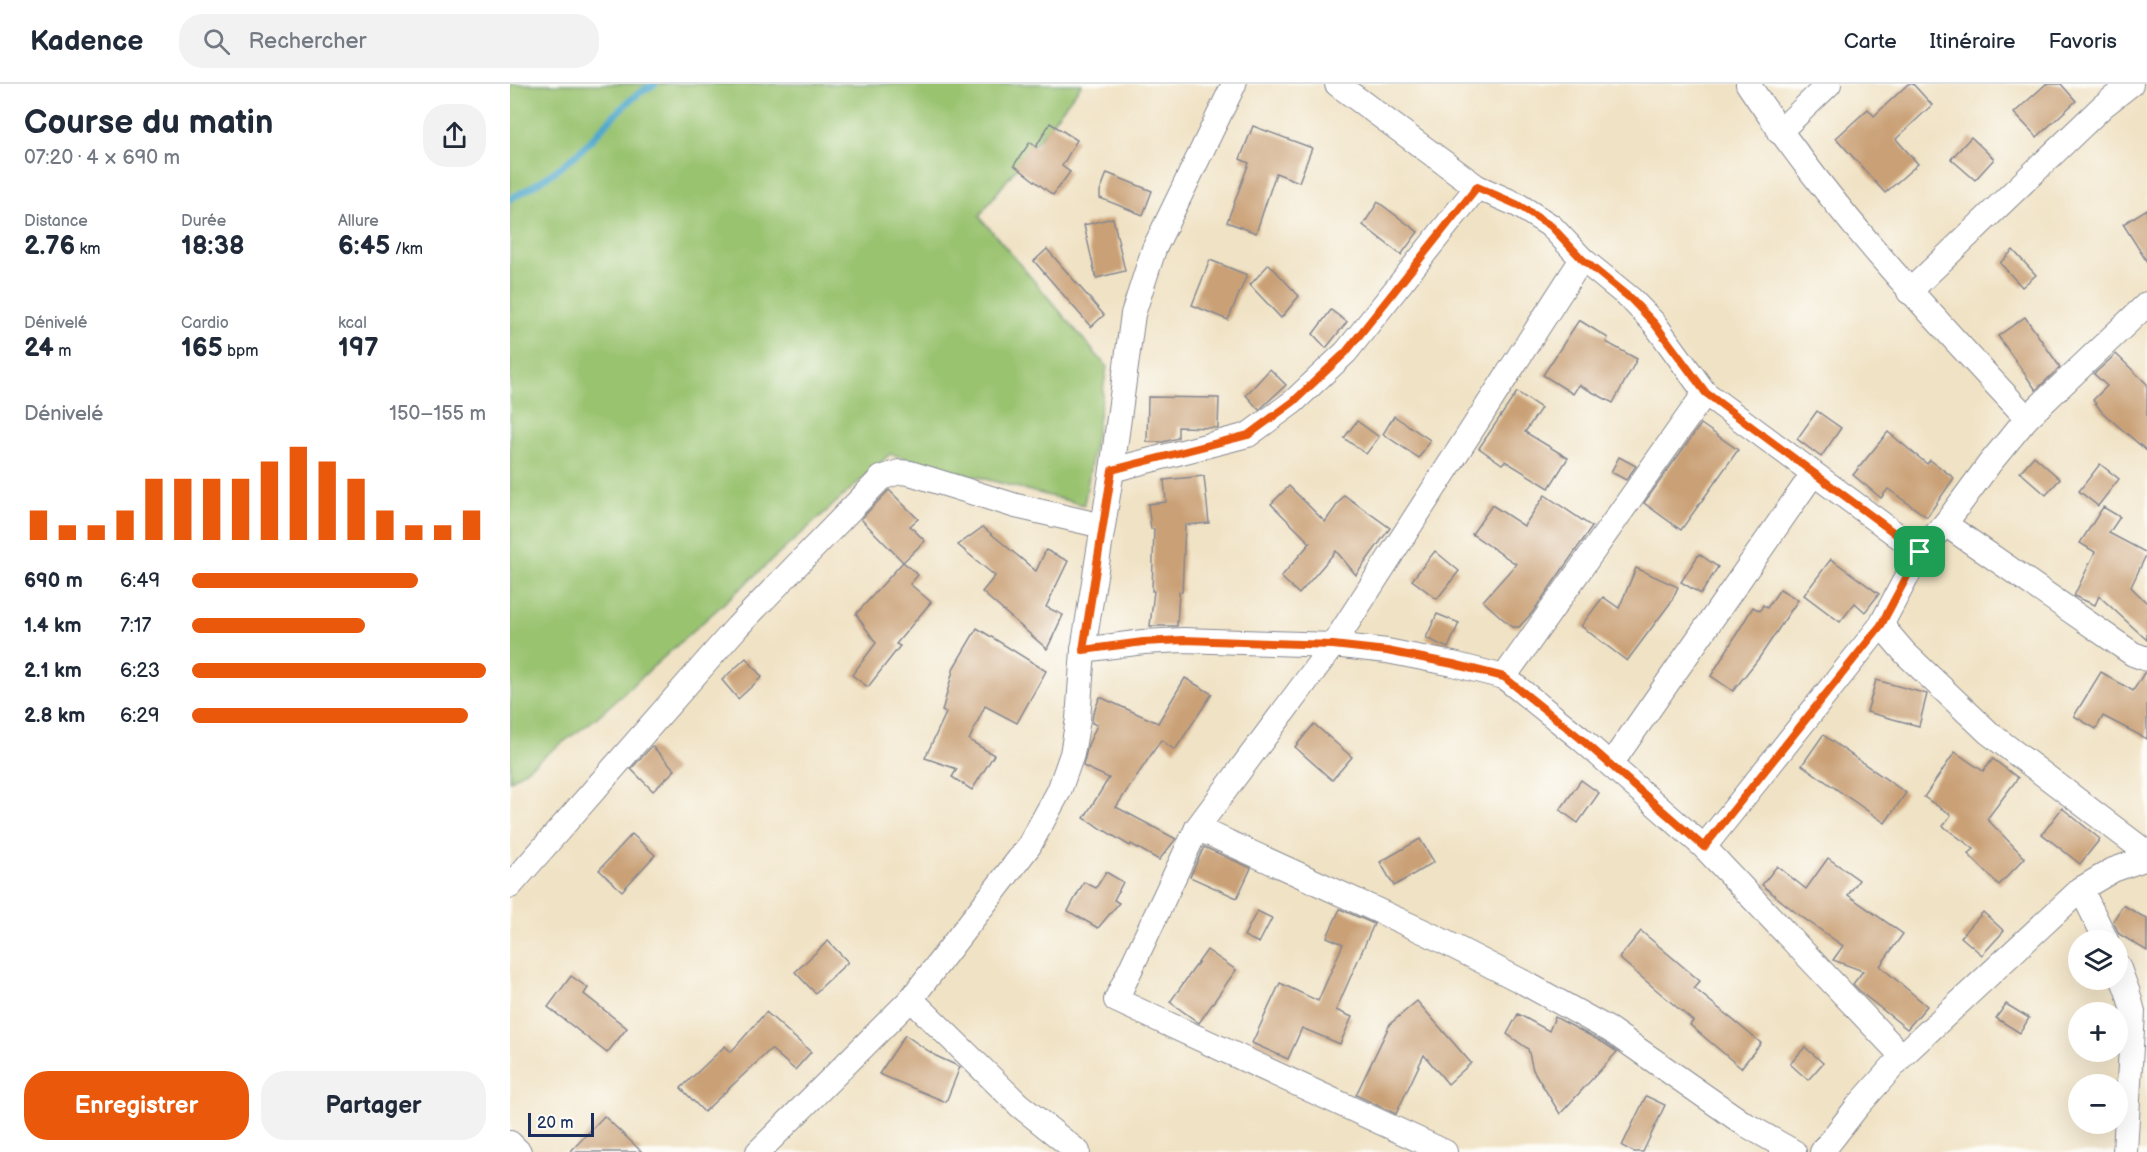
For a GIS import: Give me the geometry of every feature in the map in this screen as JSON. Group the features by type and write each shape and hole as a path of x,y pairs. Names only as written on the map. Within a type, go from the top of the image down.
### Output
{"street":[{"path":"758,1152 911,999 1029,846 1059,791 1072,753 1078,719 1083,650 1112,470 1133,314 1154,249 1234,84"},
{"path":"1748,84 1779,132 1909,292 2027,418"},
{"path":"1779,132 1829,84"},
{"path":"1909,292 2103,106 2131,84"},
{"path":"1351,88 1477,187 1518,205 1551,226 1582,259 1631,299 1654,323 1706,393 1920,552"},
{"path":"1112,470 1248,435 1293,402 1346,352 1477,187"},
{"path":"1444,1152 1116,1000 1197,828 1333,645 1582,259"},
{"path":"1704,847 1881,625 1920,552 1945,524 1990,463 2027,418 2147,304"},
{"path":"1504,677 1706,393"},
{"path":"510,886 737,627 880,478 900,472 909,473 1016,506 1103,526"},
{"path":"1611,764 1813,474"},
{"path":"1945,524 2133,654 2147,659"},
{"path":"1881,625 1905,653 1989,734 2147,853"},
{"path":"1083,650 1143,642 1183,640 1333,645 1387,651 1504,677 1611,764 1704,847 1902,1056"},
{"path":"1197,828 1429,934 1525,983 1610,1030 1743,1123 1794,1152"},
{"path":"1822,1152 1857,1107 1902,1056 2081,889 2113,870 2147,858"},
{"path":"2081,889 2101,930"},
{"path":"2125,1152 2133,1012 2126,990"},
{"path":"911,999 1019,1105 1078,1152"},
{"path":"510,1143 519,1152"}],"green space":[{"path":"510,84 1082,84 979,216 1107,367 1084,505 890,454 595,719 510,781"}],"building":[{"path":"1908,84 1913,84 1932,105 1896,139 1918,164 1885,193 1836,138 1868,109 1874,116"},
{"path":"2046,84 2061,84 2076,101 2037,137 2014,113"},
{"path":"1050,123 1077,140 1062,166 1070,172 1053,195 1014,165 1030,142 1036,147"},
{"path":"1253,126 1312,148 1299,182 1276,173 1256,233 1227,222 1249,163 1240,159"},
{"path":"1971,137 1994,159 1975,180 1951,159"},
{"path":"1107,173 1152,191 1143,215 1100,198 1100,191"},
{"path":"1378,202 1418,232 1401,255 1363,225"},
{"path":"2147,209 2147,262 2123,224"},
{"path":"1113,218 1125,271 1096,278 1084,225"},
{"path":"1047,249 1104,315 1091,327 1034,261"},
{"path":"2013,250 2036,275 2022,287 2000,263"},
{"path":"1210,260 1247,275 1228,320 1192,305"},
{"path":"1269,264 1299,296 1281,318 1250,285"},
{"path":"1331,310 1347,322 1326,348 1313,334"},
{"path":"2025,317 2060,367 2036,390 1998,336"},
{"path":"1579,320 1608,338 1606,342 1637,359 1613,403 1579,385 1573,394 1543,375"},
{"path":"2116,354 2147,384 2147,451 2102,412 2093,400 2107,386 2094,374"},
{"path":"1270,369 1286,385 1259,410 1246,395"},
{"path":"1517,392 1541,408 1525,432 1568,458 1549,488 1505,461 1502,464 1479,448"},
{"path":"1148,397 1219,398 1218,428 1178,427 1178,438 1163,442 1147,442"},
{"path":"1817,411 1841,428 1821,457 1797,439"},
{"path":"1394,416 1430,440 1419,458 1383,434"},
{"path":"1357,421 1379,437 1366,454 1344,438"},
{"path":"1701,424 1738,450 1681,530 1644,503"},
{"path":"1888,432 1927,464 1930,460 1954,478 1927,517 1888,489 1881,498 1853,475"},
{"path":"2034,456 2060,479 2046,495 2020,472"},
{"path":"1619,457 1636,466 1626,480 1611,472"},
{"path":"2100,464 2119,479 2098,506 2079,491"},
{"path":"1204,476 1209,523 1185,525 1182,592 1179,592 1177,626 1150,626 1154,591 1152,591 1154,529 1151,529 1148,504 1166,502 1164,480"},
{"path":"1289,486 1325,522 1344,495 1390,528 1356,575 1336,551 1299,594 1281,577 1310,543 1271,504"},
{"path":"889,490 918,519 910,526 925,541 903,562 861,519"},
{"path":"1545,495 1592,527 1532,613 1519,627 1512,627 1483,601 1516,564 1472,534 1492,505 1524,526"},
{"path":"2103,507 2120,517 2109,533 2147,553 2131,587 2147,603 2147,640 2099,596 2095,605 2074,596 2095,552 2080,543"},
{"path":"983,527 1036,571 1046,550 1068,561 1046,607 1063,615 1047,649 982,592 995,576 958,545"},
{"path":"1435,551 1459,571 1437,599 1412,580"},
{"path":"1699,554 1718,567 1701,594 1681,582"},
{"path":"1831,559 1879,594 1865,612 1855,603 1840,622 1804,595"},
{"path":"903,562 918,575 910,584 931,602 896,644 900,646 868,687 852,675 876,643 856,614"},
{"path":"1636,568 1678,587 1671,602 1627,661 1581,626 1603,597 1619,608"},
{"path":"1780,589 1798,600 1759,658 1733,691 1711,676 1753,607 1760,611 1763,605 1767,608"},
{"path":"1437,614 1459,623 1448,648 1426,638"},
{"path":"977,628 1046,671 1017,723 985,706 969,740 994,755 972,790 952,777 957,769 925,758 946,713 942,711 954,667"},
{"path":"746,658 762,677 738,699 722,680"},
{"path":"2101,672 2133,691 2144,673 2147,673 2147,739 2103,716 2096,729 2074,716"},
{"path":"1185,678 1212,694 1175,750 1161,740 1116,807 1176,839 1159,860 1131,844 1130,846 1084,818 1109,778 1083,766 1088,745 1097,725 1092,723 1100,697 1158,723"},
{"path":"1876,680 1927,694 1919,726 1867,712"},
{"path":"1314,724 1352,757 1332,780 1295,747"},
{"path":"1823,735 1906,793 1885,823 1802,765"},
{"path":"652,746 675,770 653,791 631,769"},
{"path":"1955,752 1983,771 1993,759 2018,778 1987,819 2025,858 1999,885 1968,854 1974,849 1943,826 1951,815 1924,797"},
{"path":"1581,780 1599,793 1578,823 1560,810"},
{"path":"2062,808 2100,839 2080,864 2042,834"},
{"path":"632,834 655,855 622,891 599,870"},
{"path":"1420,839 1434,862 1394,886 1380,862"},
{"path":"1204,847 1251,868 1237,898 1190,877"},
{"path":"1828,858 1859,880 1848,895 1903,934 1880,966 1927,1006 1907,1029 1853,984 1863,971 1833,960 1843,946 1762,885 1777,866 1806,889"},
{"path":"1106,872 1123,882 1114,900 1119,903 1098,928 1068,911 1084,882 1096,888"},
{"path":"2123,905 2147,919 2147,951 2128,939 2128,930 2117,930 2113,921"},
{"path":"1340,909 1374,924 1336,1010 1352,1017 1340,1044 1302,1028 1288,1059 1252,1043 1280,983 1318,1001 1343,944 1327,937"},
{"path":"1257,911 1272,918 1259,943 1244,936"},
{"path":"1983,912 2004,931 1982,955 1961,937"},
{"path":"1641,931 1700,981 1694,988 1761,1043 1741,1068 1690,1025 1693,1021 1619,958"},
{"path":"828,941 848,962 815,993 795,972"},
{"path":"1207,950 1236,970 1199,1023 1170,1002"},
{"path":"571,976 588,988 584,994 627,1028 607,1053 548,1007"},
{"path":"1417,1001 1471,1063 1448,1084 1424,1055 1396,1114 1356,1095 1390,1024"},
{"path":"2006,1004 2029,1018 2020,1033 1996,1018"},
{"path":"766,1012 811,1052 795,1070 771,1049 704,1112 681,1088 725,1046 731,1052"},
{"path":"1518,1014 1549,1031 1555,1017 1617,1052 1560,1114 1533,1070 1528,1049 1507,1034"},
{"path":"905,1035 936,1056 960,1067 946,1102 879,1074"},
{"path":"1805,1047 1823,1063 1808,1080 1790,1064"},
{"path":"1646,1096 1665,1105 1643,1152 1634,1152 1622,1146"},
{"path":"604,1116 642,1152 570,1152"}],"waterway":[{"path":"510,199 563,166 624,106 655,84"}],"route":[{"path":"1477,187 1518,205 1551,226 1582,259 1631,299 1654,323 1706,393 1920,552 1881,625 1704,847 1611,764 1504,677 1387,651 1333,645 1183,640 1143,642 1083,650 1112,470 1248,435 1293,402 1346,352 1477,187"}]}
